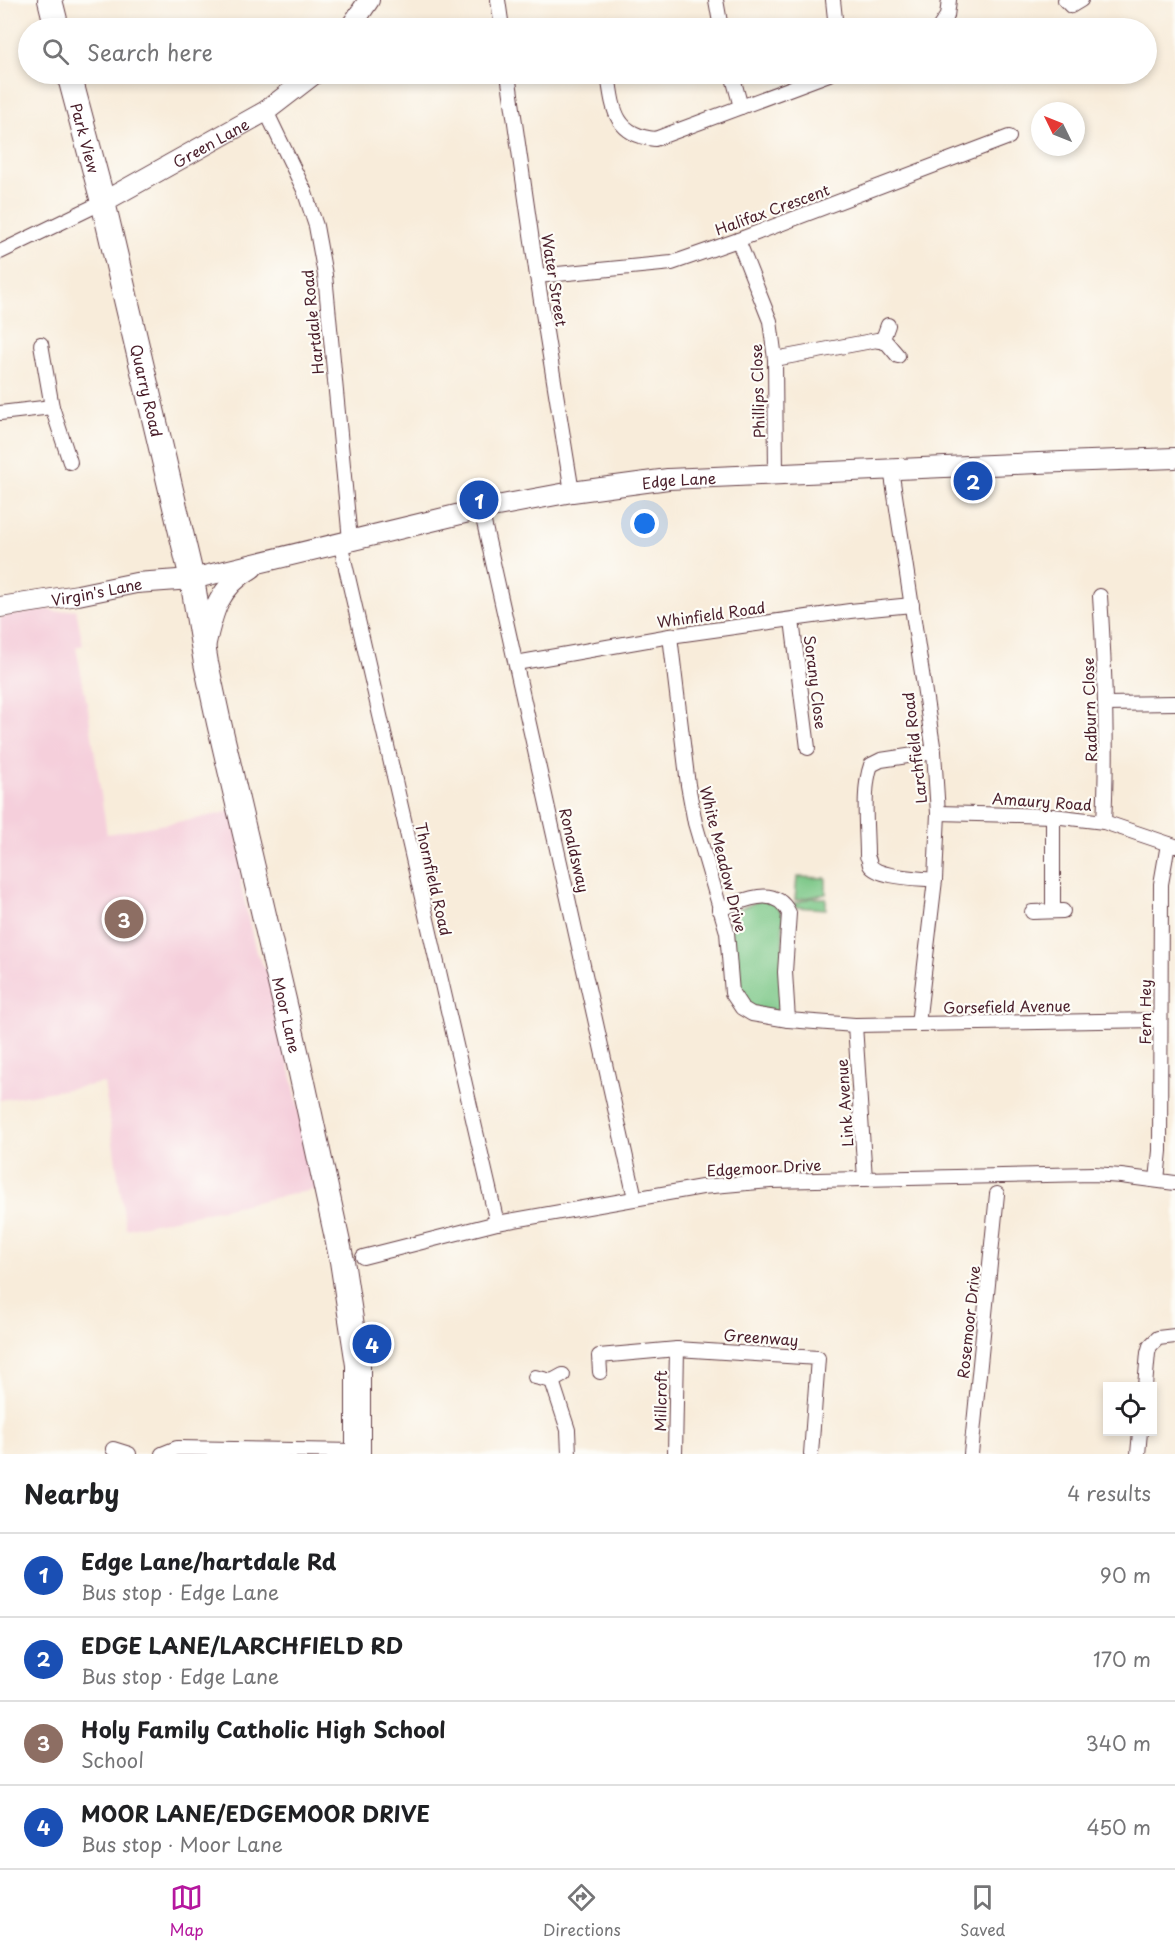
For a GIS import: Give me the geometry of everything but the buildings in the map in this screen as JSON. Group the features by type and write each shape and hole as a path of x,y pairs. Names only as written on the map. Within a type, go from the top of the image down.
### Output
{"highway":[{"path":"50,0 54,18"},
{"name":"Park View","path":"72,84 103,202"},
{"name":"Quarry Road","path":"103,202 192,579"},
{"name":"Moor Lane","path":"192,579 219,723 299,1064 342,1261 358,1365 358,1453"}],"street":[{"path":"357,18 369,0"},
{"path":"498,0 501,18"},
{"path":"716,0 719,18"},
{"path":"833,0 835,18"},
{"path":"946,18 949,0"},
{"path":"1065,0 1071,6 1081,0"},
{"name":"Green Lane","path":"103,202 266,111 301,84"},
{"name":"Water Street","path":"509,84 537,276 572,492"},
{"path":"609,84 612,103 623,128 640,137 655,139 802,84"},
{"path":"735,84 741,107"},
{"name":"Hartdale Road","path":"266,111 304,190 315,226 325,275 346,541"},
{"name":"Halifax Crescent","path":"537,276 672,263 1009,137"},
{"path":"0,252 103,202"},
{"name":"Phillips Close","path":"738,240 770,321 775,359 777,475"},
{"path":"879,341 884,336 888,325"},
{"path":"775,359 879,341 887,343 898,356"},
{"path":"40,344 52,407 70,462"},
{"path":"0,413 52,407"},
{"name":"Edge Lane","path":"192,579 481,510 572,492 668,479 1175,458"},
{"name":"Larchfield Road","path":"891,469 934,752 938,813 935,880 918,1024"},
{"name":"Ronaldsway","path":"481,510 635,1198"},
{"name":"Thornfield Road","path":"346,541 497,1223"},
{"path":"204,651 214,610 224,591 240,575 265,561"},
{"name":"Virgin's Lane","path":"0,607 78,596 136,583 192,579"},
{"name":"Radburn Close","path":"1100,596 1106,704 1107,768 1104,822"},
{"name":"Whinfield Road","path":"516,663 670,636 912,605"},
{"name":"Sorany Close","path":"792,620 808,748"},
{"name":"White Meadow Drive","path":"670,636 688,785 695,823 727,932 729,979 735,1000 752,1014 788,1020 855,1025"},
{"path":"1106,704 1175,703"},
{"path":"934,752 881,760 871,765 868,775 867,856 870,865 876,871 884,874 935,880"},
{"name":"Amaury Road","path":"938,813 1053,816 1104,822 1171,845"},
{"path":"1032,912 1058,911 1053,816"},
{"name":"Fern Hey","path":"1157,1180 1161,1084 1161,884 1171,845"},
{"path":"719,909 763,895 774,897 787,908 789,913 785,972 788,1020"},
{"name":"Gorsefield Avenue","path":"855,1025 1160,1020"},
{"name":"Link Avenue","path":"855,1025 866,1179"},
{"path":"1161,1084 1175,1083"},
{"name":"Edgemoor Drive","path":"363,1257 497,1223 702,1187 770,1181 1094,1174 1175,1183"},
{"name":"Rosemoor Drive","path":"971,1454 997,1194"},
{"path":"1145,1382 1150,1346 1163,1336 1175,1336"},
{"path":"600,1372 599,1356 676,1349"},
{"name":"Millcroft","path":"675,1454 676,1349"},
{"name":"Greenway","path":"676,1349 818,1358 811,1454"},
{"path":"535,1377 557,1378 568,1430 569,1454"},
{"path":"1138,1454 1140,1436"},
{"path":"162,1454 177,1448 358,1453"},
{"path":"113,1449 129,1454"}],"shaded area":[{"path":"50,609 56,612 76,609 83,645 76,647 107,834 232,811 242,856 241,886 256,952 269,976 317,1189 126,1229 104,1083 0,1100 0,618"}],"green space":[{"path":"797,877 826,878 826,894 795,900"},
{"path":"810,898 826,898 826,909 795,907 793,904"},
{"path":"761,900 774,904 783,913 783,1007 778,1012 750,1007 739,996 728,917 731,912"}],"place":[{"name":"EDGE LANE/LARCHFIELD RD","path":"973,481"},
{"name":"Edge Lane/hartdale Rd","path":"479,500"},
{"name":"Holy Family Catholic High School","path":"124,919"},
{"name":"MOOR LANE/EDGEMOOR DRIVE","path":"372,1344"}]}
